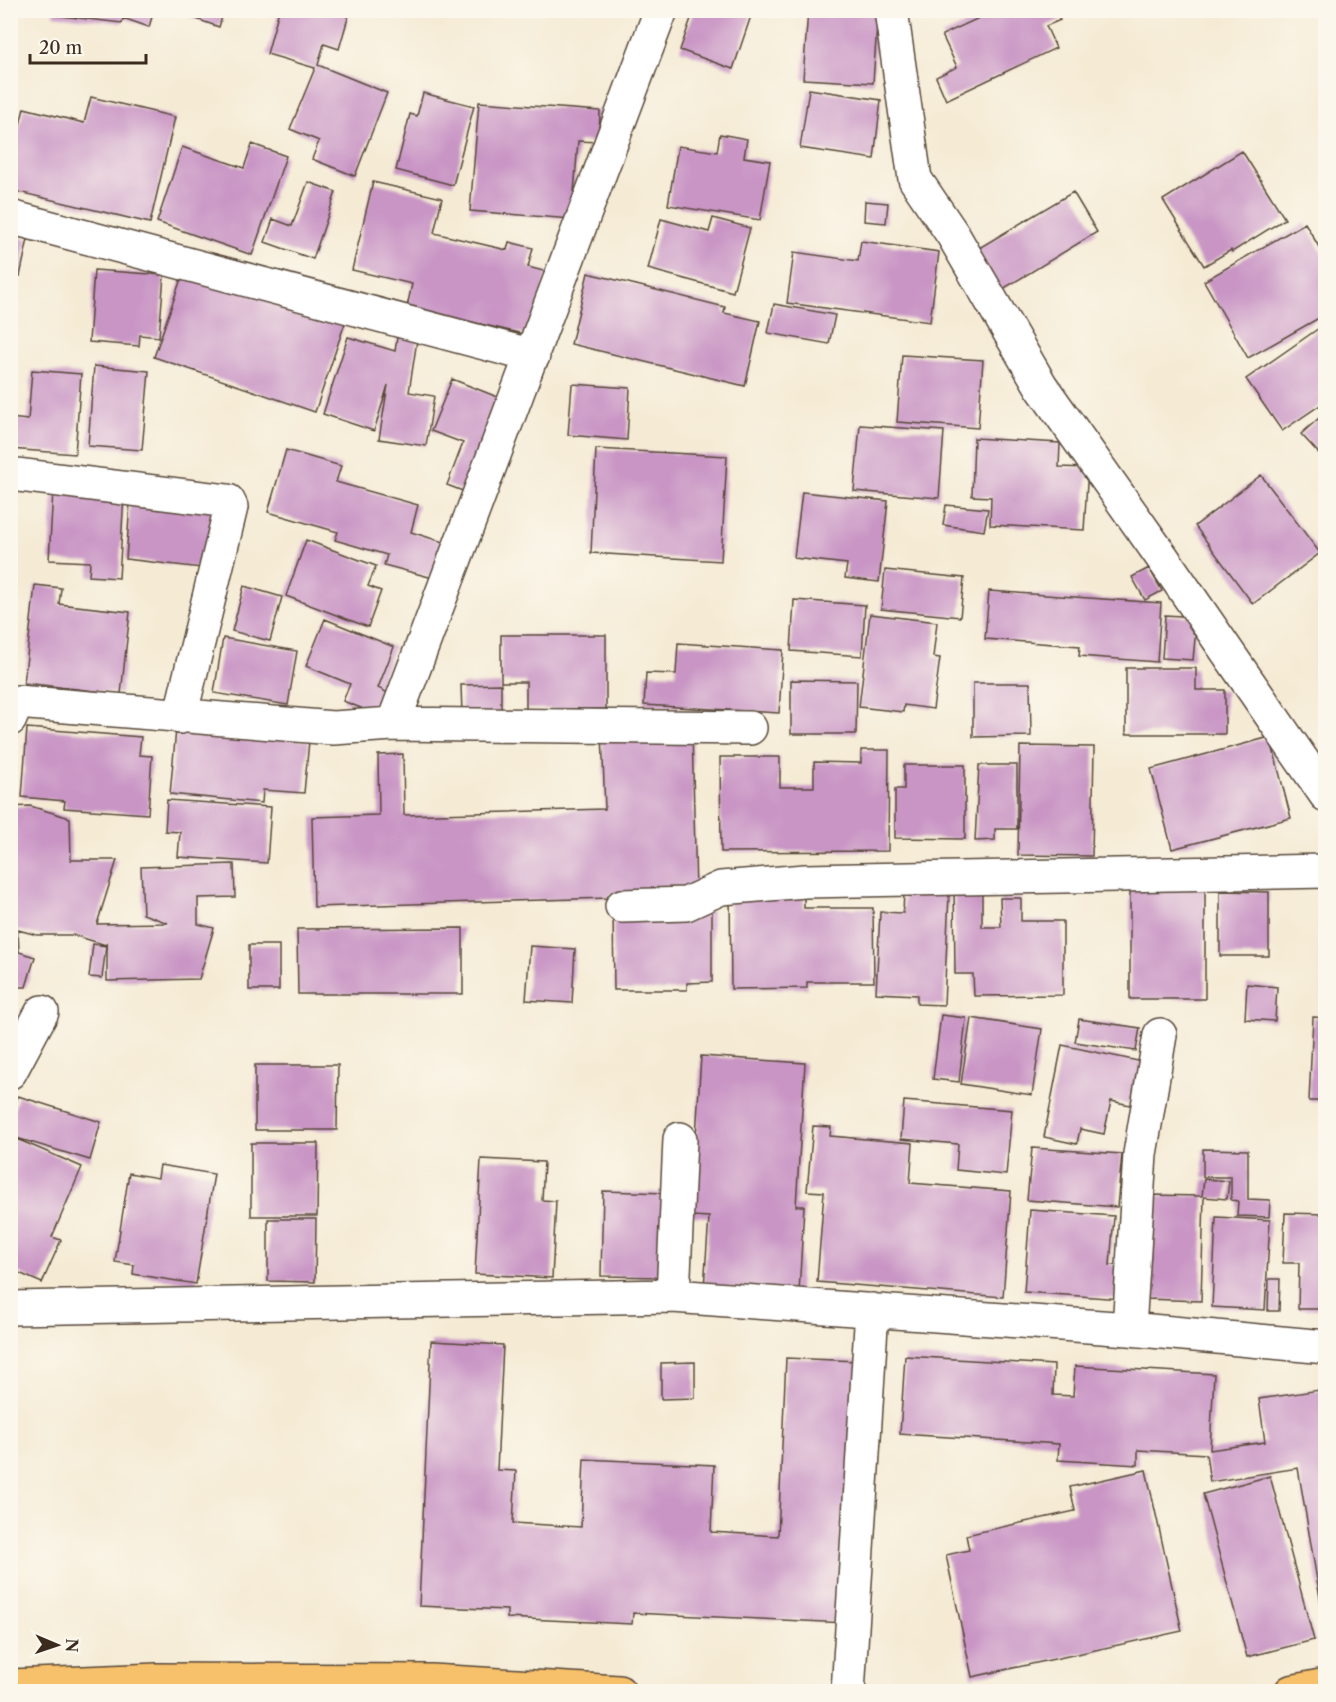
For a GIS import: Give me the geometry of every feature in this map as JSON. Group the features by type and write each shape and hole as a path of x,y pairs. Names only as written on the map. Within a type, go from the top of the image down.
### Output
{"main road":[{"path":"10,1686 157,1680 431,1681 619,1692"},
{"path":"1291,1692 1326,1685"}],"street":[{"path":"393,724 661,10"},
{"path":"891,10 915,179 952,235 1041,387 1169,566 1326,795"},
{"path":"10,217 533,356"},
{"path":"10,474 228,501 231,507 180,717"},
{"path":"13,708 333,728 393,724 750,728"},
{"path":"622,906 686,904 721,888 805,882 1326,871"},
{"path":"10,1072 42,1012"},
{"path":"1129,1329 1140,1154 1160,1035"},
{"path":"673,1296 680,1138"},
{"path":"10,1308 673,1296 1129,1329 1326,1347"},
{"path":"848,1692 872,1310"}],"building":[{"path":"54,10 123,10 123,18 122,23 53,15"},
{"path":"125,10 154,10 149,27 123,18"},
{"path":"171,10 224,10 219,27"},
{"path":"279,10 350,11 339,49 324,44 318,65 387,93 355,176 312,159 319,141 290,129 315,68 267,54"},
{"path":"694,10 753,10 733,69 680,50"},
{"path":"808,10 878,10 873,83 803,79"},
{"path":"996,10 1055,10 1060,20 1046,26 1056,48 946,100 936,77 957,67 942,35"},
{"path":"809,89 881,100 874,159 800,148"},
{"path":"423,93 474,106 453,185 396,170 410,114 417,116"},
{"path":"91,97 175,117 150,223 10,190 10,166 24,108 84,123"},
{"path":"479,102 600,111 599,142 578,141 572,219 470,211"},
{"path":"720,134 747,139 744,157 770,161 760,220 668,205 678,146 717,152"},
{"path":"252,144 286,156 252,255 157,222 182,147 244,168"},
{"path":"1242,151 1285,219 1232,252 1231,250 1204,266 1163,200"},
{"path":"308,182 336,192 313,259 265,242 273,219 292,226"},
{"path":"373,182 442,198 434,233 507,250 509,242 533,248 528,267 547,272 532,336 407,307 412,284 352,270"},
{"path":"1073,192 1097,232 998,292 974,251"},
{"path":"865,201 888,203 886,223 864,221"},
{"path":"713,218 750,228 733,292 648,269 661,219 709,232"},
{"path":"1305,223 1326,259 1326,314 1248,358 1204,281"},
{"path":"10,235 28,239 20,276 10,274"},
{"path":"861,241 939,252 930,322 787,303 794,252 858,261"},
{"path":"94,270 164,275 159,337 140,335 139,346 89,342"},
{"path":"184,270 348,314 315,412 154,357"},
{"path":"588,273 725,307 724,313 760,321 745,386 571,344"},
{"path":"774,304 835,315 829,344 768,333"},
{"path":"1322,326 1326,332 1326,401 1282,431 1246,379"},
{"path":"398,331 418,334 409,392 434,396 426,446 379,439 388,385 374,431 323,414 348,337 395,351"},
{"path":"902,355 983,360 978,428 897,422"},
{"path":"94,366 149,371 142,450 88,446"},
{"path":"32,370 81,374 75,454 10,449 10,418 28,420"},
{"path":"452,379 505,400 468,493 447,485 463,443 431,431"},
{"path":"572,384 630,388 627,440 568,435"},
{"path":"1326,412 1326,461 1301,434"},
{"path":"860,425 944,431 939,498 854,491"},
{"path":"974,438 1060,443 1059,467 1088,468 1084,530 990,525 991,497 972,496"},
{"path":"596,449 727,456 721,561 591,553"},
{"path":"286,450 341,466 336,482 418,505 411,532 443,542 433,578 384,565 387,555 335,540 338,532 268,512"},
{"path":"1261,475 1320,553 1253,604 1195,526"},
{"path":"53,491 124,495 119,578 89,576 90,562 49,560"},
{"path":"802,492 888,501 879,582 845,578 847,564 794,558"},
{"path":"130,503 223,510 202,568 126,559"},
{"path":"946,505 988,509 984,531 943,525"},
{"path":"306,540 376,566 368,586 381,591 368,627 286,596"},
{"path":"1149,568 1162,591 1145,600 1132,577"},
{"path":"885,570 964,578 960,617 881,609"},
{"path":"35,585 61,588 59,604 130,612 121,694 24,683"},
{"path":"244,586 282,597 270,641 232,631"},
{"path":"989,591 1161,603 1157,662 1079,656 1080,646 985,639"},
{"path":"794,600 865,605 862,656 791,651"},
{"path":"870,614 937,622 933,657 940,658 933,709 904,705 903,712 859,707"},
{"path":"1165,615 1197,617 1193,660 1162,658"},
{"path":"325,619 394,647 378,688 388,693 379,715 343,701 350,684 306,666"},
{"path":"501,635 606,635 606,709 526,709 526,682 501,682"},
{"path":"223,638 297,651 288,705 214,693"},
{"path":"678,643 783,650 779,713 644,705 646,673 676,674"},
{"path":"1126,668 1196,668 1196,690 1225,690 1225,734 1126,734"},
{"path":"791,680 857,681 856,734 791,734"},
{"path":"973,683 1030,683 1031,736 973,737"},
{"path":"501,684 501,713 462,714 461,685"},
{"path":"27,728 141,737 139,755 152,756 148,814 64,808 65,801 22,797"},
{"path":"176,729 309,741 304,793 263,790 262,803 170,794"},
{"path":"692,730 696,893 609,895 609,898 314,907 312,817 379,815 378,755 403,754 404,815 605,809 602,733"},
{"path":"1270,737 1291,818 1172,849 1151,769"},
{"path":"1020,746 1094,747 1092,856 1018,855"},
{"path":"861,750 889,750 888,851 721,852 720,757 780,757 780,787 814,787 814,762 861,763"},
{"path":"904,765 965,765 965,839 895,838 895,789 904,789"},
{"path":"979,765 1017,765 1017,829 995,829 995,840 975,841"},
{"path":"167,800 271,807 267,863 178,857 180,832 165,831"},
{"path":"30,806 70,818 71,860 117,860 97,924 168,923 143,914 141,867 234,864 235,897 198,898 198,924 214,928 199,979 107,981 107,942 106,945 73,935 37,935 18,930 19,952 35,957 26,987 10,987 10,807"},
{"path":"954,884 982,884 982,927 1001,927 1000,898 1021,898 1021,921 1063,921 1063,995 974,996 973,974 955,974"},
{"path":"1130,885 1205,885 1205,999 1130,999"},
{"path":"1220,891 1269,892 1269,956 1220,956"},
{"path":"904,892 949,894 944,1005 917,1004 917,995 876,993 880,912 903,913"},
{"path":"730,893 804,893 804,908 873,908 874,982 807,982 807,988 731,989"},
{"path":"712,911 712,982 687,983 687,990 614,990 613,912"},
{"path":"463,928 463,994 298,994 297,929"},
{"path":"93,944 106,946 102,978 89,977"},
{"path":"249,945 279,945 279,990 249,990"},
{"path":"530,946 575,949 572,1003 526,1000"},
{"path":"1247,984 1277,987 1275,1021 1245,1019"},
{"path":"941,1015 966,1018 959,1082 933,1079"},
{"path":"1313,1017 1326,1018 1326,1101 1309,1101"},
{"path":"971,1018 1042,1029 1032,1095 961,1084"},
{"path":"1079,1019 1140,1028 1136,1051 1075,1042"},
{"path":"1062,1045 1143,1062 1135,1106 1111,1101 1104,1134 1080,1129 1077,1144 1044,1137"},
{"path":"701,1056 805,1063 796,1206 804,1206 799,1293 704,1287 709,1217 691,1216"},
{"path":"255,1065 338,1065 337,1130 255,1130"},
{"path":"18,1096 101,1122 90,1160 10,1136 10,1122"},
{"path":"904,1101 1012,1110 1006,1175 956,1170 958,1144 901,1139"},
{"path":"813,1126 831,1127 830,1136 913,1143 910,1183 1011,1191 1003,1297 817,1282 824,1192 807,1191"},
{"path":"10,1136 82,1167 52,1237 61,1240 42,1283 10,1269"},
{"path":"251,1143 318,1143 317,1216 251,1216"},
{"path":"1032,1148 1122,1154 1117,1207 1027,1200"},
{"path":"1203,1149 1248,1150 1248,1199 1270,1200 1269,1217 1237,1216 1238,1201 1231,1200 1231,1177 1203,1177"},
{"path":"481,1159 544,1162 542,1200 556,1201 552,1278 475,1274"},
{"path":"160,1165 214,1174 196,1284 133,1274 134,1265 115,1262 129,1173 158,1178"},
{"path":"1204,1179 1229,1181 1227,1199 1204,1197 1201,1301 1146,1299 1149,1195 1202,1196"},
{"path":"603,1191 666,1193 664,1277 601,1276"},
{"path":"1030,1210 1114,1216 1110,1265 1123,1266 1121,1299 1024,1292"},
{"path":"1285,1213 1326,1214 1326,1309 1298,1309 1299,1263 1283,1263"},
{"path":"1216,1217 1270,1220 1265,1310 1212,1307"},
{"path":"268,1219 316,1219 315,1282 268,1281"},
{"path":"1269,1279 1280,1279 1279,1311 1268,1311"},
{"path":"431,1341 503,1345 497,1470 516,1471 513,1523 581,1527 584,1459 714,1465 711,1532 778,1536 786,1358 858,1361 846,1623 633,1613 632,1624 507,1618 507,1610 419,1606"},
{"path":"905,1356 1054,1365 1053,1395 1073,1396 1075,1366 1214,1374 1210,1450 1265,1442 1259,1399 1326,1389 1326,1633 1298,1468 1210,1482 1206,1454 1138,1450 1138,1465 1058,1460 1059,1444 900,1434"},
{"path":"695,1362 695,1398 661,1399 661,1363"},
{"path":"1146,1470 1182,1631 972,1677 946,1555 969,1550 966,1535 1075,1511 1070,1487"},
{"path":"1270,1476 1314,1640 1247,1657 1203,1494"}]}
